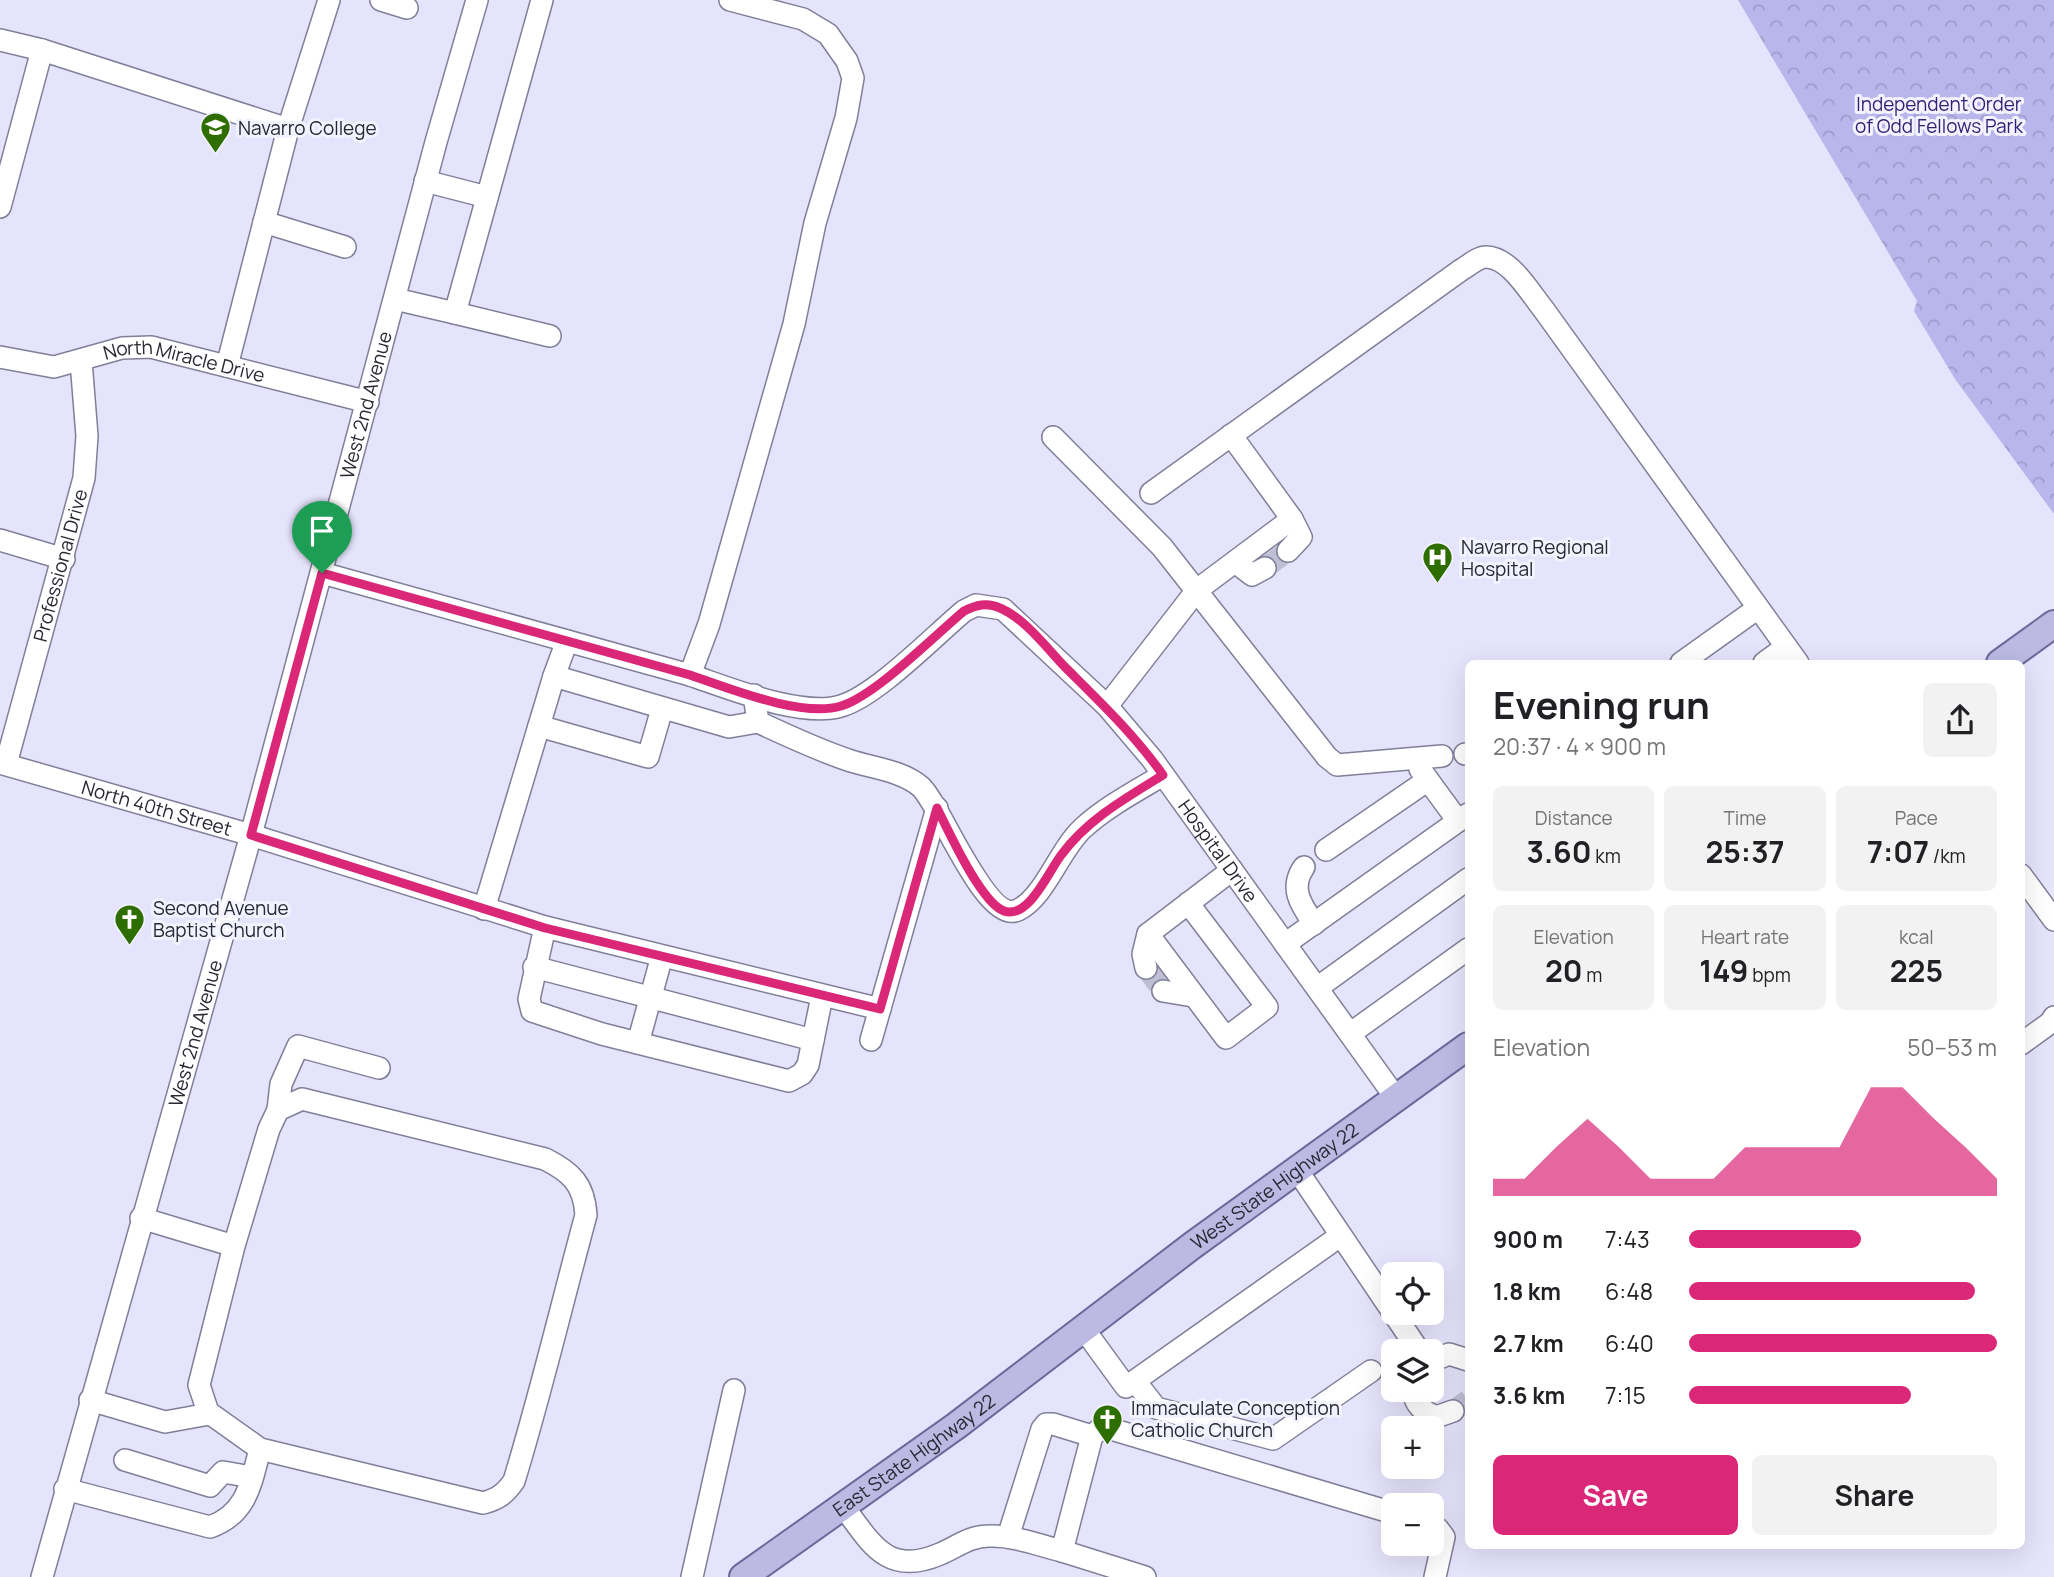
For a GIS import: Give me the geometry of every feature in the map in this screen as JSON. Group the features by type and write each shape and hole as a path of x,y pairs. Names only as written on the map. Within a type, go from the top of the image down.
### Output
{"main road":[{"path":"2004,660 2054,624"},
{"name":"West State Highway 22","path":"1083,1328 1465,1048"},
{"name":"East State Highway 22","path":"743,1577 957,1426 1083,1328"}],"street":[{"path":"227,366 288,129 329,0"},
{"path":"381,0 407,8"},
{"name":"West 2nd Avenue","path":"42,1577 251,835 425,181 477,0"},
{"path":"455,313 542,0"},
{"path":"690,675 709,624 794,324 815,223 846,118 853,78 848,61 828,34 803,19 730,0"},
{"path":"0,40 42,50 288,129"},
{"path":"0,207 8,145 42,50"},
{"path":"425,181 487,197"},
{"path":"264,222 345,247"},
{"path":"1151,493 1461,270 1483,257 1496,258 1506,264 1544,310 1792,655 1774,660"},
{"path":"395,299 550,336"},
{"name":"North Miracle Drive","path":"0,357 54,367 122,348 151,347 368,402"},
{"name":"Professional Drive","path":"3,764 64,559 84,478 88,436 81,361"},
{"path":"1231,435 1292,519 1301,537 1289,551"},
{"path":"1054,438 1162,547 1327,757 1337,765 1442,756"},
{"path":"1107,706 1197,590 1292,519"},
{"path":"0,540 64,559"},
{"path":"1235,562 1252,575 1265,568"},
{"name":"Hospital Drive","path":"322,573 754,695 822,709 840,707 871,690 964,611 976,605 1003,609 1107,706 1163,775 1396,1098"},
{"path":"1685,660 1758,608"},
{"path":"484,909 567,641"},
{"path":"554,677 729,727 758,722 850,761 895,773 920,786 937,808 987,896 1004,911 1015,912 1031,902 1060,856 1083,828 1163,775"},
{"path":"754,695 758,722"},
{"path":"539,726 648,757 662,709"},
{"path":"1285,944 1463,818 1412,758"},
{"name":"North 40th Street","path":"3,764 251,835 545,928 880,1009"},
{"path":"1326,850 1428,780"},
{"path":"871,1040 937,808"},
{"path":"1304,867 1296,878 1297,893 1314,924"},
{"path":"1146,968 1143,954 1148,934 1232,870"},
{"path":"2025,880 2054,920"},
{"path":"1317,988 1465,881"},
{"path":"1148,934 1226,1038 1267,1007 1188,903"},
{"path":"545,928 534,967 529,999 532,1012 638,1043 789,1081 802,1074 808,1065 821,996"},
{"path":"1351,1033 1465,951"},
{"path":"638,1043 662,956"},
{"path":"534,967 813,1040"},
{"path":"1163,991 1193,996"},
{"path":"2025,1041 2054,1017"},
{"path":"278,1111 302,1099 545,1159 577,1179 585,1199 586,1215 554,1332 543,1388 514,1481 496,1500 483,1503 260,1449 209,1413 202,1401 199,1385 234,1246 269,1129 278,1111 281,1084 298,1046 379,1068"},
{"path":"1297,1170 1411,1339"},
{"path":"141,1218 234,1246"},
{"path":"1083,1328 1126,1387 1340,1236"},
{"path":"1444,1356 1449,1354 1465,1359"},
{"path":"1135,1381 1156,1408 1273,1438 1371,1371"},
{"path":"692,1577 734,1390"},
{"path":"90,1400 165,1422 209,1413"},
{"path":"1415,1402 1424,1412 1436,1417 1454,1411"},
{"path":"1008,1537 1042,1429 1053,1424 1092,1436"},
{"path":"1062,1551 1092,1436 1100,1429 1111,1429 1381,1509"},
{"path":"65,1489 210,1527 236,1513 247,1495 260,1449"},
{"path":"125,1460 210,1486 223,1472 252,1477"},
{"path":"843,1506 879,1553 894,1561 916,1562 974,1538 1008,1537 1145,1577"},
{"path":"1435,1577 1440,1556"}],"green space":[{"name":"Independent Order of Odd Fellows Park","path":"1738,0 2054,0 2054,514 1955,379 1914,311 1917,301"}],"tunnel":[{"path":"1265,568 1288,551"},
{"path":"1146,968 1163,991"},
{"path":"1453,1411 1465,1402"}],"place":[{"name":"Navarro College","path":"215,155"},
{"name":"Navarro Regional Hospital","path":"1438,585"},
{"name":"Second Avenue Baptist Church","path":"130,946"},
{"name":"Immaculate Conception Catholic Church","path":"1108,1446"}],"route":[{"path":"322,573 789,705 822,709 840,707 854,701 871,690 964,611 976,605 992,605 1003,609 1037,638 1107,706 1163,775 1083,828 1060,856 1031,902 1015,912 1004,911 987,896 951,837 937,808 880,1009 821,996 545,928 251,835 322,573"}]}
